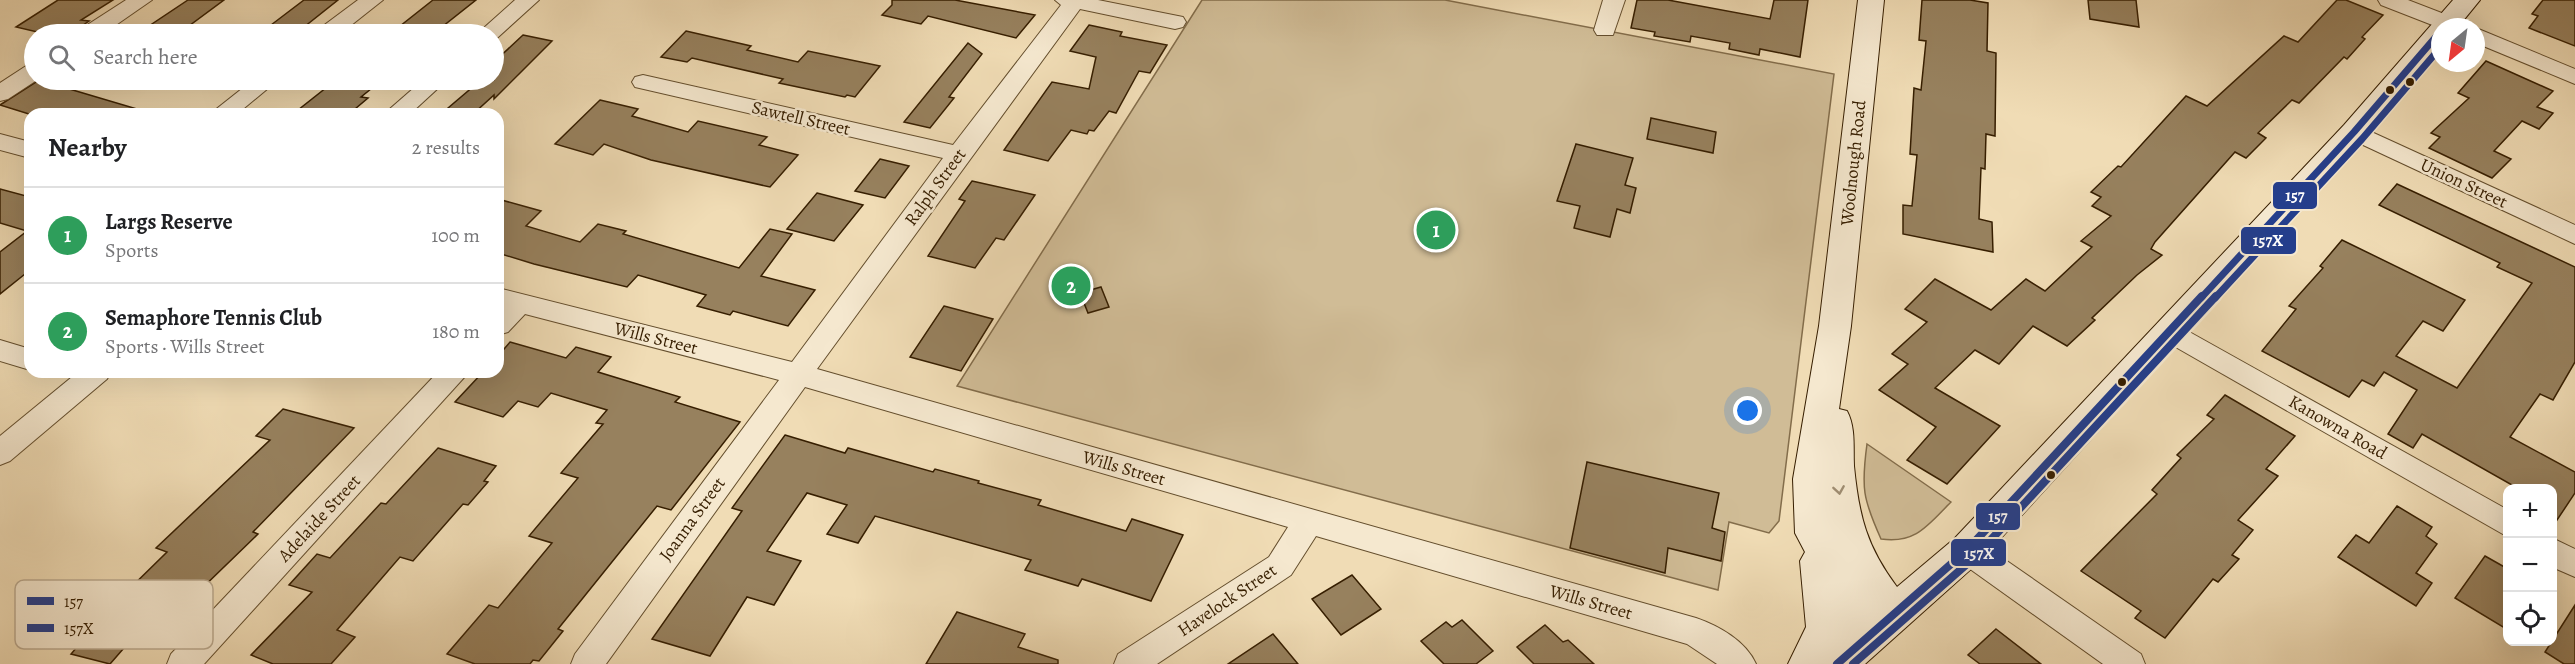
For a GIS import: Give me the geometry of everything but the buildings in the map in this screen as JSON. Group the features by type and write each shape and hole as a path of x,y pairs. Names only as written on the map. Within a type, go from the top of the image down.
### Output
{"main road":[{"name":"Woolnough Road","path":"1871,0 1835,326 1810,479 1814,533 1845,595 1883,623"},
{"path":"2454,18 2467,0"},
{"path":"1837,664 1967,550 2168,330 2354,132 2431,45"},
{"name":"Woolnough Road","path":"1835,326 1835,462 1841,500 1850,543 1871,580 1883,623"},
{"path":"1808,664 1826,628 1824,590 1814,533"}],"street":[{"path":"104,24 141,0"},
{"path":"340,24 372,0"},
{"path":"500,24 528,0"},
{"path":"1605,30 1614,0"},
{"path":"2389,0 2431,20"},
{"path":"1070,1 1175,22"},
{"name":"Ralph Street","path":"798,374 1070,1"},
{"path":"2485,39 2575,77"},
{"path":"0,94 24,78"},
{"name":"Sawtell Street","path":"643,82 959,154"},
{"path":"230,108 254,90"},
{"path":"403,108 424,90"},
{"name":"Union Street","path":"2354,132 2575,235"},
{"path":"0,142 24,148"},
{"name":"Wills Street","path":"508,301 798,374 1696,632 1718,645 1740,664"},
{"name":"Kanowna Road","path":"2168,330 2503,522"},
{"path":"0,350 24,358"},
{"name":"Joanna Street","path":"587,664 798,374"},
{"path":"0,453 80,378"},
{"name":"Adelaide Street","path":"213,632 449,378"},
{"name":"Havelock Street","path":"1130,664 1280,566 1309,521"},
{"path":"1967,550 2129,664"},
{"path":"2557,553 2575,564"},
{"name":"Adelaide Street","path":"183,664 197,649"}],"shaded area":[{"path":"1202,0 1445,0 1834,74 1779,521 1769,533 1729,522 1718,590 957,386"},
{"path":"1867,444 1951,502 1928,525 1912,536 1893,540 1881,539 1870,513 1865,493 1864,472"}],"transit line":[{"name":"157","path":"1837,664 1967,550 2354,132 2431,42"},
{"name":"157X","path":"1853,664 1975,557 2362,139 2431,58"}],"place":[{"name":"Largs Reserve","path":"1436,230"},
{"name":"Semaphore Tennis Club","path":"1071,286"}]}
